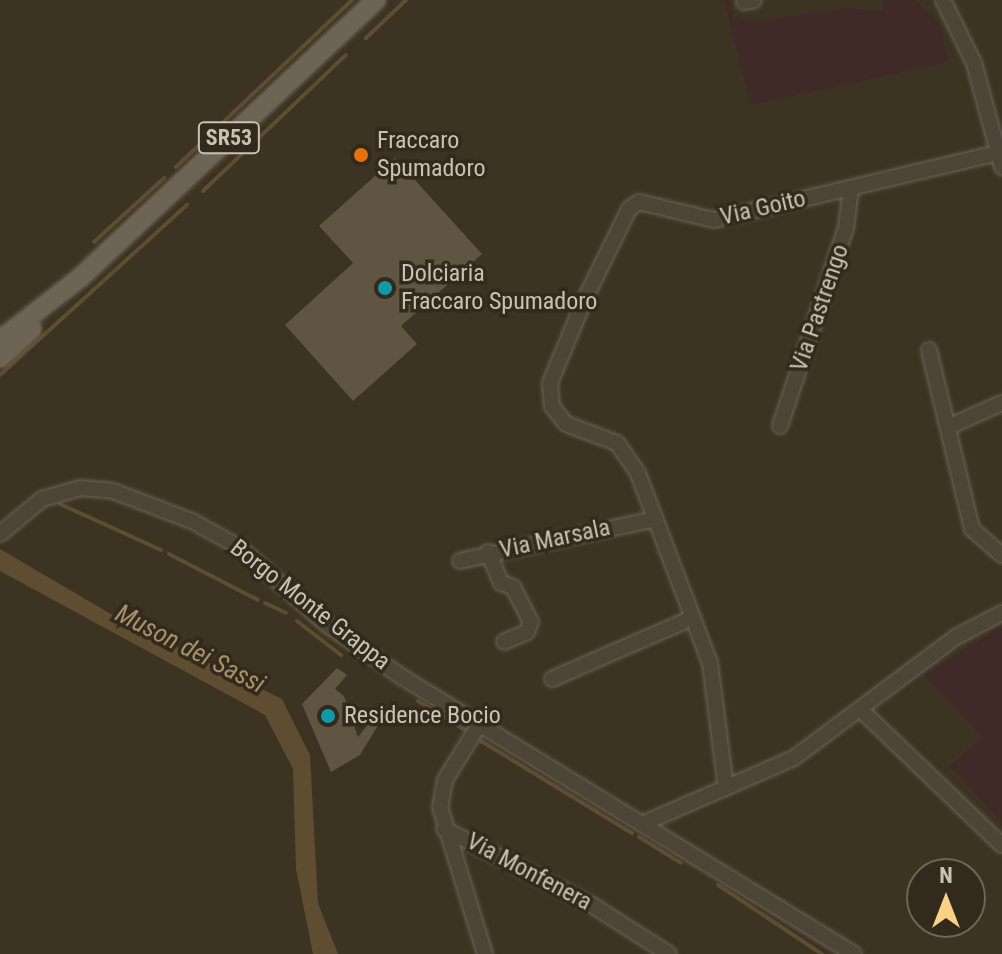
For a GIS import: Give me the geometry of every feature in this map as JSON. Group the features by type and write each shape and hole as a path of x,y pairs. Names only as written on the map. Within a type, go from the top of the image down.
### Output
{"main road":[{"name":"SR53","path":"0,358 72,285 376,0"},
{"name":"SR53","path":"0,340 72,285"}],"street":[{"path":"942,3 974,63 1000,160"},
{"name":"Via Goito","path":"651,520 642,484 617,443 566,424 550,394 584,301 629,209 653,202 714,220 851,188 1000,160"},
{"name":"Via Pastrengo","path":"780,426 846,228 851,188"},
{"path":"929,350 972,529 1002,555"},
{"path":"948,427 1002,403"},
{"name":"Borgo Monte Grappa","path":"0,534 42,499 66,489 96,488 145,502 239,547 336,631 479,725 854,954"},
{"path":"651,520 710,663 726,788"},
{"name":"Via Marsala","path":"460,561 488,552 651,520"},
{"path":"488,552 501,583 513,587 531,622 527,632 504,642"},
{"path":"642,824 768,773 861,710 956,637 1002,613"},
{"path":"552,679 690,619"},
{"path":"861,710 1002,845"},
{"name":"Via Monfenera","path":"479,725 442,787 444,829 592,905 669,954"},
{"path":"444,829 485,954"}],"shaded area":[{"path":"724,0 730,0 734,16 752,22 847,8 883,11 884,0 916,0 940,25 949,62 751,105"},
{"path":"0,549 116,617 282,699 310,755 318,903 338,954 313,954 296,869 293,769 265,715 0,571"},
{"path":"1002,626 1002,823 950,766 982,737 924,675"}],"building":[{"name":"Dolciaria Fraccaro Spumadoro","path":"395,158 482,254 401,326 417,344 353,401 285,325 353,263 319,226"},
{"name":"Residence Bocio","path":"337,668 347,675 335,689 344,696 358,737 373,718 380,722 360,755 331,772 302,704"}],"waterway":[{"path":"176,167 352,0"},
{"path":"366,38 406,0"},
{"path":"203,191 346,55"},
{"path":"94,242 164,178"},
{"path":"0,375 187,205"},
{"path":"60,504 161,550"},
{"path":"169,554 258,600"},
{"path":"265,603 286,613"},
{"path":"297,621 341,655"},
{"path":"418,701 465,730"},
{"path":"481,741 632,833"},
{"path":"639,837 681,863"},
{"path":"718,885 822,954"}],"place":[{"name":"Fraccaro Spumadoro","path":"361,155"},
{"name":"Dolciaria Fraccaro Spumadoro","path":"385,288"},
{"name":"Residence Bocio","path":"328,716"}],"water label":[{"name":"Muson dei Sassi","path":"190,649"}]}
